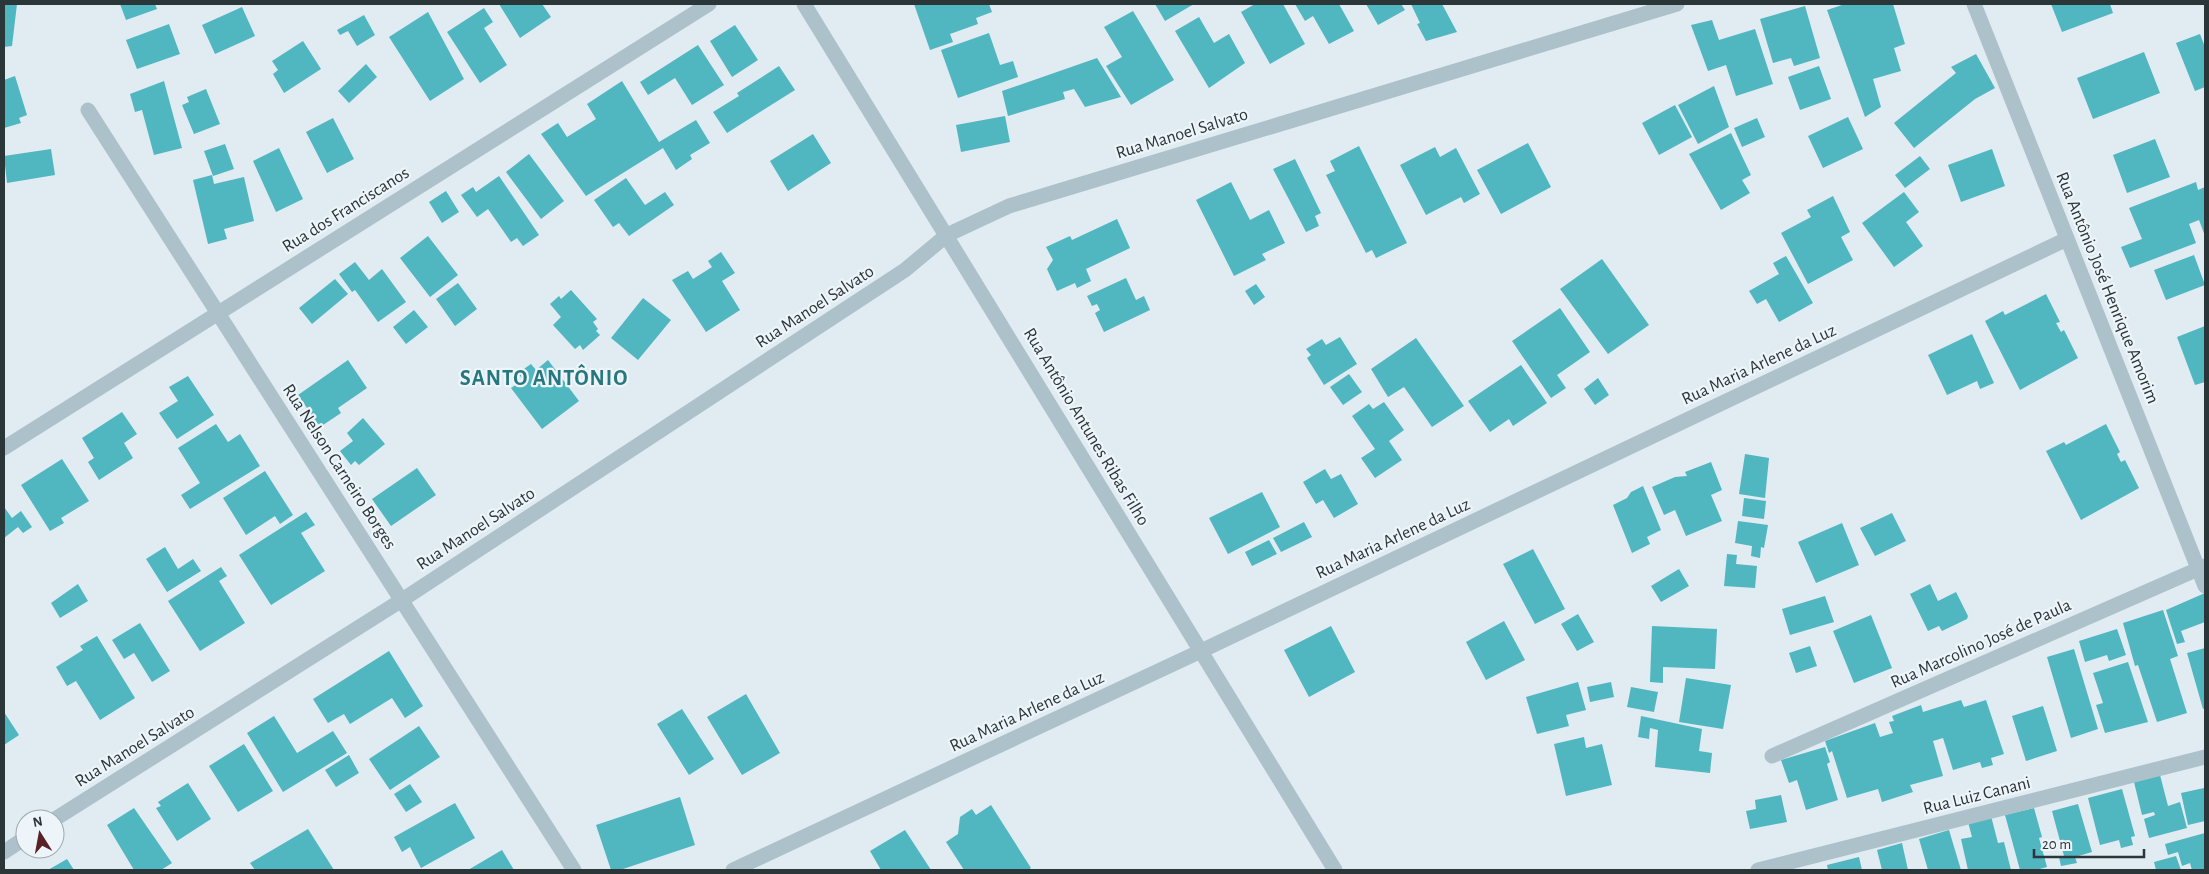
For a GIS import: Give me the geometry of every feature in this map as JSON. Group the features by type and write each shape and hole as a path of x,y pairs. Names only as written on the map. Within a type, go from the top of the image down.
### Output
{"street":[{"name":"Rua dos Franciscanos","path":"4,448 709,4"},
{"name":"Rua Antônio Antunes Ribas Filho","path":"804,4 1335,870"},
{"name":"Rua Manoel Salvato","path":"65,813 402,600 906,270 946,235 1009,206 1677,4"},
{"name":"Rua Antônio José Henrique Amorim","path":"1974,4 2067,239 2202,567 2205,586"},
{"name":"Rua Nelson Carneiro Borges","path":"88,110 574,870"},
{"name":"Rua Maria Arlene da Luz","path":"733,870 1201,651 2067,239"},
{"name":"Rua Marcolino José de Paula","path":"1772,756 2202,567"},
{"name":"Rua Luiz Canani","path":"1758,870 2205,757"},
{"path":"4,852 15,845"}],"building":[{"path":"4,4 17,4 12,46 4,47"},
{"path":"120,4 155,4 157,9 126,20"},
{"path":"499,4 542,4 551,17 520,38"},
{"path":"914,4 989,4 992,12 976,18 978,24 950,34 953,42 930,50"},
{"path":"1155,4 1194,4 1165,21"},
{"path":"1255,4 1283,4 1305,44 1270,64 1241,12"},
{"path":"1295,4 1339,4 1354,31 1329,44 1313,16 1305,21"},
{"path":"1366,4 1401,4 1405,10 1378,25"},
{"path":"1411,4 1442,4 1457,32 1426,41 1417,24 1420,23"},
{"path":"1841,4 1893,4 1905,44 1894,48 1901,71 1873,79 1881,107 1865,117 1827,10"},
{"path":"2051,4 2110,4 2113,13 2062,32"},
{"path":"1805,6 1820,58 1794,66 1791,58 1773,63 1760,19"},
{"path":"242,7 255,36 215,54 202,25"},
{"path":"484,8 493,22 484,28 507,65 480,83 447,32"},
{"path":"1133,11 1174,80 1131,105 1106,66 1122,57 1104,27"},
{"path":"428,12 464,79 430,101 389,37"},
{"path":"364,15 375,35 357,46 348,31 340,35 337,30"},
{"path":"1199,17 1214,43 1229,34 1245,63 1209,88 1175,31"},
{"path":"1712,20 1719,40 1755,29 1773,84 1736,96 1726,65 1708,71 1691,25"},
{"path":"169,24 180,54 137,69 126,40"},
{"path":"735,25 758,60 732,77 710,41"},
{"path":"989,33 1000,65 1013,61 1018,77 958,98 941,50"},
{"path":"2200,34 2205,47 2205,87 2195,91 2176,43"},
{"path":"303,41 321,69 284,93 273,74 278,70 272,61"},
{"path":"698,45 724,85 692,105 675,78 648,95 640,82"},
{"path":"2144,52 2160,93 2093,119 2077,78"},
{"path":"1976,54 1995,88 1975,99 1914,148 1894,123 1956,73 1951,67"},
{"path":"1097,58 1121,97 1085,107 1074,89 1063,92 1065,99 1008,116 1002,91"},
{"path":"366,64 377,77 349,103 338,91"},
{"path":"779,66 795,90 727,133 713,112 739,96 737,93"},
{"path":"1819,66 1831,99 1800,110 1788,77"},
{"path":"15,76 27,115 19,118 21,123 4,128 4,80"},
{"path":"164,81 182,148 154,155 142,110 135,112 130,94"},
{"path":"622,81 659,142 696,120 710,143 690,155 692,159 676,170 663,148 586,196 541,134 558,123 567,137 596,119 587,104"},
{"path":"1714,86 1729,127 1698,144 1678,105"},
{"path":"206,89 220,124 194,134 182,105 189,102 187,97"},
{"path":"1675,105 1692,137 1659,155 1642,123"},
{"path":"1005,116 1010,142 961,152 956,125"},
{"path":"1848,117 1863,149 1823,168 1808,136"},
{"path":"333,118 354,159 327,173 306,132"},
{"path":"1757,118 1765,137 1742,147 1734,128"},
{"path":"1731,133 1751,175 1742,180 1750,193 1721,210 1689,154"},
{"path":"813,134 831,163 788,191 770,161"},
{"path":"2155,139 2170,177 2127,193 2113,155"},
{"path":"1528,143 1551,187 1501,214 1477,170"},
{"path":"225,144 234,169 213,176 204,151"},
{"path":"1359,146 1407,243 1376,258 1372,250 1366,253 1326,175 1335,171 1330,161"},
{"path":"1435,147 1440,157 1456,148 1480,194 1464,203 1461,197 1426,215 1400,165"},
{"path":"279,148 303,199 276,212 253,161"},
{"path":"51,149 55,175 7,183 4,156"},
{"path":"1992,149 2005,186 1961,202 1948,165"},
{"path":"529,154 564,201 541,219 506,172"},
{"path":"1920,156 1930,169 1905,188 1895,175"},
{"path":"1295,159 1321,213 1315,216 1319,226 1306,232 1273,169"},
{"path":"212,175 214,184 244,177 254,221 224,229 227,239 208,244 193,180"},
{"path":"499,176 539,235 523,246 517,238 511,242 488,209 477,217 461,195 473,187 476,192"},
{"path":"626,178 645,205 665,192 674,205 629,236 619,223 613,227 594,200"},
{"path":"1231,182 1250,220 1269,210 1285,243 1262,254 1266,260 1234,276 1196,200"},
{"path":"2196,182 2198,190 2205,187 2205,236 2199,220 2189,224 2196,243 2130,268 2121,247 2142,239 2129,208"},
{"path":"446,191 459,212 442,223 429,202"},
{"path":"1904,192 1919,212 1906,222 1923,246 1894,267 1862,223"},
{"path":"1833,196 1850,232 1841,237 1853,260 1808,284 1781,233 1811,217 1807,210"},
{"path":"1117,219 1130,248 1086,269 1091,281 1077,288 1075,283 1057,291 1047,269 1053,260 1046,247 1070,236 1072,240"},
{"path":"428,236 458,275 430,297 400,258"},
{"path":"721,252 735,273 722,281 740,310 706,332 672,280 688,271 693,279 712,267 708,261"},
{"path":"2194,255 2205,285 2166,300 2154,270"},
{"path":"1786,256 1813,303 1779,322 1766,299 1757,304 1749,291 1779,274 1773,263"},
{"path":"1602,259 1649,325 1608,354 1560,289"},
{"path":"355,262 369,280 382,269 406,302 378,322 355,290 352,292 339,274"},
{"path":"1126,278 1136,300 1144,296 1150,310 1104,332 1095,313 1100,310 1097,304 1092,306 1087,296"},
{"path":"335,279 348,294 312,324 299,308"},
{"path":"458,283 477,309 455,326 436,299"},
{"path":"1256,284 1265,297 1254,305 1245,291"},
{"path":"571,290 597,319 593,322 598,329 596,331 600,335 583,350 580,345 575,349 553,325 561,317 550,304 559,296 561,299"},
{"path":"2046,294 2060,322 2056,323 2061,332 2064,330 2078,358 2020,390 1985,321 2003,311 2005,315"},
{"path":"643,298 671,320 638,360 611,338"},
{"path":"1560,308 1590,352 1557,375 1566,388 1551,398 1512,341"},
{"path":"414,310 428,327 406,344 393,327"},
{"path":"2205,326 2205,382 2195,385 2177,337"},
{"path":"1972,334 1994,383 1980,389 1977,381 1947,395 1928,355"},
{"path":"1340,337 1357,364 1324,385 1307,358 1311,355 1306,349 1322,339 1326,345"},
{"path":"1416,338 1464,406 1432,427 1404,387 1388,397 1371,369"},
{"path":"348,360 367,388 338,408 341,413 320,427 298,395"},
{"path":"548,360 579,401 542,429 511,388 523,380 518,373 531,364 536,370"},
{"path":"1521,365 1547,403 1513,426 1509,419 1490,432 1468,401"},
{"path":"1349,374 1362,392 1343,405 1330,387"},
{"path":"188,376 214,415 177,439 159,413 178,401 169,387"},
{"path":"1598,378 1609,395 1595,405 1584,389"},
{"path":"1384,402 1404,430 1389,441 1402,460 1375,478 1361,458 1375,449 1352,416 1369,404 1373,409"},
{"path":"122,412 137,434 124,443 133,458 99,480 88,462 94,458 82,438"},
{"path":"363,418 385,444 359,465 355,461 351,465 340,451 353,441 347,433"},
{"path":"216,424 228,442 240,434 260,466 190,509 181,495 200,483 178,448"},
{"path":"2106,424 2120,452 2117,454 2121,462 2125,460 2139,488 2081,520 2046,451 2064,442 2066,445"},
{"path":"1745,454 1769,458 1765,498 1739,494"},
{"path":"62,459 89,501 61,518 64,523 50,531 21,485"},
{"path":"1711,462 1722,490 1711,495 1722,521 1686,536 1675,510 1664,515 1652,487 1675,477 1687,476 1685,472"},
{"path":"417,468 436,495 391,526 372,499"},
{"path":"1325,469 1331,479 1341,474 1358,504 1334,518 1323,500 1316,504 1303,482"},
{"path":"265,471 293,515 280,524 275,516 246,535 223,498"},
{"path":"1643,486 1661,530 1647,537 1650,544 1632,553 1613,505 1627,498 1631,492"},
{"path":"1262,492 1280,527 1228,554 1209,518"},
{"path":"1744,498 1766,501 1764,519 1742,516"},
{"path":"4,507 12,518 21,511 32,527 23,533 18,527 4,538"},
{"path":"306,512 315,525 301,533 325,571 271,605 239,555"},
{"path":"1892,513 1906,541 1875,556 1860,528"},
{"path":"1738,521 1768,525 1764,548 1761,547 1760,558 1751,556 1752,546 1735,543"},
{"path":"1304,522 1312,537 1281,552 1273,538"},
{"path":"1842,523 1859,565 1816,583 1798,542"},
{"path":"1269,540 1277,554 1252,566 1245,552"},
{"path":"165,547 178,569 193,559 201,571 167,592 146,559"},
{"path":"1533,549 1565,609 1535,624 1503,564"},
{"path":"1727,554 1737,555 1736,564 1757,566 1755,588 1724,586"},
{"path":"221,567 227,576 219,581 245,623 200,651 168,601"},
{"path":"1679,569 1689,586 1661,602 1651,586"},
{"path":"78,584 88,601 60,618 51,603"},
{"path":"1930,584 1938,601 1956,592 1968,616 1967,619 1942,631 1939,626 1928,631 1910,594"},
{"path":"2205,593 2205,622 2181,631 2185,642 2177,644 2166,610"},
{"path":"1825,596 1834,622 1790,635 1782,609"},
{"path":"2163,610 2178,656 2170,659 2187,713 2157,722 2138,665 2135,666 2123,623"},
{"path":"1578,614 1594,642 1577,651 1561,624"},
{"path":"1871,615 1892,668 1854,683 1833,631"},
{"path":"1504,621 1525,660 1486,680 1466,642"},
{"path":"140,623 170,671 152,682 134,653 124,659 112,640"},
{"path":"1331,626 1355,672 1309,697 1284,650"},
{"path":"1652,626 1717,629 1715,669 1663,667 1663,683 1650,682"},
{"path":"2117,629 2126,655 2109,661 2107,655 2085,662 2079,641"},
{"path":"97,636 135,698 100,720 76,681 67,686 56,667 83,650 80,646"},
{"path":"1810,646 1817,666 1796,673 1789,653"},
{"path":"2205,648 2205,708 2203,709 2187,653"},
{"path":"2074,649 2098,729 2071,738 2047,657"},
{"path":"389,651 423,706 405,718 392,698 350,724 344,714 328,723 313,699"},
{"path":"2128,662 2148,722 2105,733 2096,705 2103,703 2093,673"},
{"path":"1686,678 1731,685 1723,729 1679,722"},
{"path":"1578,682 1586,710 1566,715 1569,726 1537,734 1526,697"},
{"path":"1611,682 1614,697 1590,702 1587,687"},
{"path":"1631,687 1658,692 1654,712 1627,707"},
{"path":"746,694 780,753 742,775 707,717"},
{"path":"1961,700 1964,707 1986,700 2004,754 1991,758 1993,765 1982,768 1980,762 1953,770 1943,738 1933,741 1943,776 1910,785 1913,792 1882,802 1878,789 1847,798 1832,751 1829,753 1825,741 1875,723 1880,737 1893,733 1889,722 1894,721 1892,716 1921,705 1923,712"},
{"path":"2043,706 2057,751 2026,761 2012,716"},
{"path":"682,709 714,759 689,775 657,724"},
{"path":"4,712 19,735 4,745"},
{"path":"274,716 297,753 333,731 347,753 283,792 247,733"},
{"path":"1641,716 1702,729 1699,751 1712,753 1710,773 1655,767 1658,730 1650,728 1649,739 1638,737"},
{"path":"419,726 440,757 390,790 369,759"},
{"path":"1584,737 1586,748 1602,744 1612,785 1566,796 1554,744"},
{"path":"244,744 273,791 238,812 209,766"},
{"path":"1825,747 1830,762 1827,764 1838,800 1806,810 1797,780 1789,783 1781,760"},
{"path":"349,755 359,773 336,787 325,770"},
{"path":"2160,775 2168,806 2180,802 2187,828 2149,838 2144,819 2155,815 2154,812 2142,815 2134,782"},
{"path":"188,783 211,819 177,841 156,808 161,806 158,802"},
{"path":"410,784 422,802 406,812 394,794"},
{"path":"2204,788 2205,821 2188,825 2181,793"},
{"path":"2122,789 2135,836 2131,837 2133,845 2121,848 2119,840 2100,845 2088,798"},
{"path":"1781,795 1787,822 1750,829 1746,811 1756,809 1755,800"},
{"path":"680,797 695,845 620,870 611,870 596,825"},
{"path":"455,803 475,838 421,868 410,847 402,852 394,837"},
{"path":"2078,804 2092,852 2075,857 2077,863 2061,866 2059,857 2064,856 2052,811"},
{"path":"991,805 1031,868 1028,870 964,870 946,842 958,834 960,817 972,809 976,815"},
{"path":"134,808 172,863 161,870 134,870 107,825"},
{"path":"2034,808 2042,837 2039,838 2047,867 2036,870 2020,870 2005,815"},
{"path":"1991,816 1998,843 2004,842 2011,870 1968,870 1961,839 1972,837 1968,822"},
{"path":"308,829 334,870 255,870 250,863"},
{"path":"905,830 931,870 881,870 870,851"},
{"path":"1949,830 1961,870 1928,870 1919,839"},
{"path":"2205,833 2205,870 2192,870 2190,863 2182,866 2178,852 2168,855 2165,844"},
{"path":"1902,843 1908,870 1882,870 1877,850"},
{"path":"502,850 514,870 468,870"},
{"path":"2176,856 2181,870 2156,870 2154,862"},
{"path":"1859,857 1862,870 1828,870 1827,865"},
{"path":"67,859 74,870 48,870"}],"district":[{"name":"SANTO ANTÔNIO","path":"544,378"}]}
